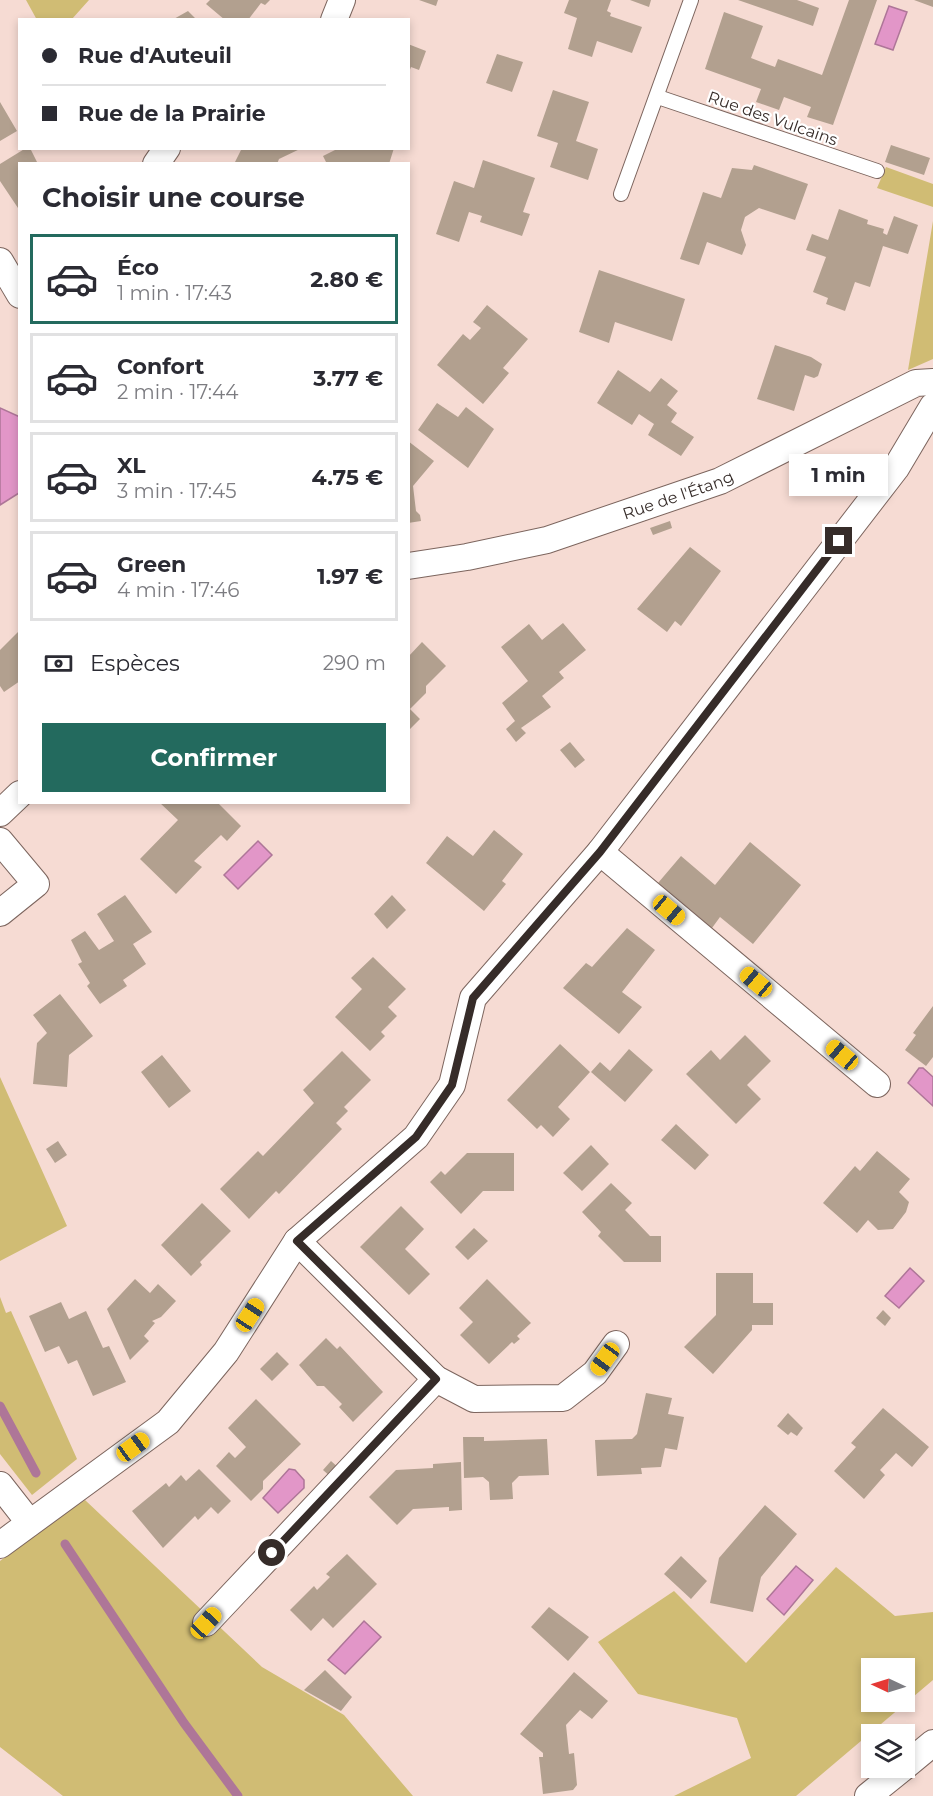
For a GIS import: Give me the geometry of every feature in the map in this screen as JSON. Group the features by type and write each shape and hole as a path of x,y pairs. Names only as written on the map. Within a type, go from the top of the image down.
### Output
{"street":[{"path":"335,18 342,0"},
{"path":"0,261 18,292"},
{"name":"Rue de l'Étang","path":"410,566 467,557 547,540 720,481 916,383 933,382"},
{"path":"0,1545 28,1522 168,1422 226,1352 297,1241 416,1137 452,1085 473,998 600,852 896,468 933,406"},
{"path":"0,813 18,796"},
{"path":"0,841 36,884 0,914"},
{"path":"600,852 877,1084"},
{"path":"297,1241 436,1379 474,1399 564,1398 594,1374 616,1344"},
{"path":"206,1623 436,1379"},
{"path":"0,1485 28,1522"},
{"path":"915,1758 931,1745"},
{"path":"868,1796 890,1778"}],"lane":[{"path":"621,194 692,0"},
{"name":"Rue des Vulcains","path":"658,97 877,171"}],"shaded area":[{"path":"26,0 89,0 73,18 36,18"},
{"path":"889,6 907,12 893,50 875,44"},
{"path":"886,167 933,184 933,207 877,188"},
{"path":"933,221 933,359 908,370"},
{"path":"0,408 18,416 18,494 0,505"},
{"path":"258,841 272,855 238,889 224,875"},
{"path":"919,1068 923,1068 933,1077 933,1106 908,1083"},
{"path":"0,1077 67,1226 0,1261"},
{"path":"910,1268 924,1281 899,1308 885,1296"},
{"path":"0,1297 6,1313 11,1311 77,1459 32,1495 0,1454"},
{"path":"289,1469 295,1470 304,1480 304,1488 278,1513 263,1498"},
{"path":"85,1500 262,1667 344,1715 413,1796 63,1796 0,1747 0,1561 44,1527"},
{"path":"796,1566 813,1580 784,1615 767,1599"},
{"path":"836,1567 895,1616 933,1612 933,1680 915,1695 915,1658 861,1658 861,1712 895,1712 881,1724 861,1724 861,1741 796,1796 674,1796 751,1758 737,1718 638,1694 598,1642 674,1591 746,1663"},
{"path":"364,1621 381,1637 345,1674 328,1660"}],"building":[{"path":"210,0 270,0 265,5 261,3 250,18 223,18 206,4"},
{"path":"419,0 438,0 436,6"},
{"path":"569,0 611,0 607,11 611,13 610,16 642,27 632,53 597,41 592,57 568,49 577,18 564,13"},
{"path":"630,0 651,0 649,7"},
{"path":"738,0 797,0 819,8 813,26"},
{"path":"849,0 877,0 833,125 807,117 811,107 784,97 779,110 756,102 761,89 705,69 724,12 763,26 751,58 775,67 778,59 822,75"},
{"path":"914,0 933,0 933,7"},
{"path":"188,11 195,18 176,18"},
{"path":"410,45 426,51 419,70 411,67 410,70"},
{"path":"497,54 523,62 512,92 486,83"},
{"path":"553,90 589,102 576,141 598,149 588,180 550,167 558,143 537,136"},
{"path":"0,102 17,131 0,141"},
{"path":"891,145 930,158 924,175 885,162"},
{"path":"23,150 31,150 37,162 18,162 18,208 0,181 0,164"},
{"path":"241,150 298,150 279,159 278,162 235,162"},
{"path":"335,150 393,150 390,162 326,162 323,156"},
{"path":"483,160 535,178 523,212 530,214 522,236 480,222 482,216 469,212 459,242 436,234 454,181 474,188"},
{"path":"754,165 808,184 795,220 759,208 745,217 741,230 746,245 742,255 707,242 699,265 680,259 703,192 721,198 732,168 752,170"},
{"path":"839,209 868,220 867,224 884,229 883,233 887,235 894,216 918,225 908,254 883,246 870,287 855,282 845,311 826,304 828,298 813,292 826,257 806,250 812,234 828,240"},
{"path":"599,270 685,299 672,341 615,322 609,343 579,332"},
{"path":"487,305 528,339 503,368 509,373 483,404 437,365 463,334 470,340 481,328 473,322"},
{"path":"775,345 811,357 822,364 818,376 814,378 805,375 794,411 757,399"},
{"path":"618,370 650,392 661,378 678,391 667,405 677,413 671,422 694,437 681,456 648,435 654,424 639,414 632,425 597,403"},
{"path":"437,403 458,417 466,407 494,429 468,468 418,430"},
{"path":"410,443 434,461 413,486 416,511 421,521 410,523"},
{"path":"670,521 672,528 653,535 650,528"},
{"path":"690,547 721,571 681,626 675,621 667,632 637,609"},
{"path":"563,623 586,650 559,672 564,678 542,696 551,707 521,728 526,733 516,742 506,729 515,721 502,703 528,681 501,647 529,624 542,640"},
{"path":"18,632 18,682 4,692 0,686 0,650"},
{"path":"422,642 446,666 426,686 426,693 410,709 410,655"},
{"path":"410,709 420,719 410,729"},
{"path":"570,742 585,760 575,768 560,750"},
{"path":"161,804 219,804 241,826 227,841 221,835 194,861 202,867 176,894 140,859 178,820"},
{"path":"494,830 523,854 502,881 506,884 484,911 426,863 447,836 473,856"},
{"path":"750,842 801,885 753,944 720,917 712,928 658,883 681,856 715,885"},
{"path":"125,895 152,932 133,944 146,964 123,980 127,986 100,1004 87,986 90,983 78,964 82,962 71,940 85,931 99,950 114,941 97,914"},
{"path":"392,895 406,910 387,929 374,914"},
{"path":"627,928 655,950 622,992 642,1007 619,1034 563,988 586,963 592,967"},
{"path":"373,957 406,989 388,1007 397,1016 381,1032 385,1036 370,1051 335,1017 362,989 351,978"},
{"path":"60,994 93,1036 69,1055 67,1087 33,1084 37,1043 47,1033 33,1015"},
{"path":"933,1006 933,1057 926,1066 905,1050 916,1035 913,1033"},
{"path":"745,1035 771,1061 747,1085 761,1099 736,1124 686,1074 711,1050 720,1060"},
{"path":"560,1044 590,1072 558,1107 570,1119 553,1137 541,1125 537,1129 507,1100"},
{"path":"629,1049 653,1070 625,1102 591,1072 600,1062 610,1071"},
{"path":"342,1051 371,1080 344,1107 348,1111 336,1123 342,1129 279,1194 276,1191 249,1219 220,1189 258,1151 263,1156 314,1103 303,1090"},
{"path":"162,1055 191,1091 169,1108 141,1072"},
{"path":"676,1124 709,1155 695,1170 661,1140"},
{"path":"58,1141 67,1155 55,1163 46,1149"},
{"path":"591,1145 609,1164 582,1191 563,1173"},
{"path":"877,1151 910,1179 899,1192 909,1202 906,1212 893,1229 878,1230 868,1220 857,1233 823,1203 855,1166 860,1171"},
{"path":"467,1153 514,1153 514,1191 483,1191 461,1214 430,1182 441,1171 445,1175"},
{"path":"611,1183 632,1203 625,1210 650,1236 661,1236 661,1262 624,1262 598,1236 601,1232 582,1212"},
{"path":"202,1203 231,1231 200,1262 202,1265 191,1276 161,1245"},
{"path":"401,1206 424,1229 405,1249 430,1274 409,1295 360,1247"},
{"path":"474,1228 488,1241 468,1260 455,1247"},
{"path":"716,1273 753,1273 753,1303 773,1303 773,1325 752,1325 752,1330 713,1374 684,1347 716,1315"},
{"path":"135,1279 150,1293 158,1284 176,1301 161,1317 152,1321 155,1323 144,1336 149,1341 130,1360 107,1309"},
{"path":"487,1279 531,1323 517,1336 520,1339 514,1344 512,1342 489,1364 460,1335 473,1322 459,1308"},
{"path":"61,1302 69,1319 86,1311 103,1348 109,1346 126,1382 93,1396 77,1360 68,1364 59,1346 45,1352 29,1316"},
{"path":"883,1310 891,1318 885,1326 876,1318"},
{"path":"326,1338 337,1349 340,1346 383,1392 353,1422 339,1407 342,1404 324,1386 317,1386 299,1365"},
{"path":"277,1352 289,1364 272,1381 260,1369"},
{"path":"646,1393 672,1398 668,1414 684,1417 677,1450 665,1448 661,1467 641,1468 642,1474 597,1476 595,1440 632,1439 637,1434"},
{"path":"256,1399 301,1444 263,1481 263,1489 251,1501 216,1466 229,1452 235,1458 246,1447 228,1428"},
{"path":"883,1408 929,1447 912,1467 896,1453 880,1470 885,1475 864,1499 834,1471 856,1447 851,1443"},
{"path":"788,1413 803,1428 797,1436 791,1432 788,1435 777,1426"},
{"path":"463,1437 484,1437 484,1441 547,1439 549,1475 519,1476 512,1483 513,1499 490,1500 489,1482 483,1477 464,1478"},
{"path":"331,1461 340,1469 332,1478 323,1470"},
{"path":"461,1462 462,1510 449,1511 449,1507 413,1509 397,1525 369,1497 396,1470 433,1468 433,1464"},
{"path":"199,1469 231,1501 218,1514 211,1507 198,1520 195,1516 163,1548 132,1511 166,1483 169,1487 181,1475 186,1481"},
{"path":"765,1505 797,1534 761,1577 753,1612 710,1603 719,1558"},
{"path":"347,1554 377,1584 333,1628 323,1618 311,1631 290,1610 314,1586 317,1590 330,1577 326,1574"},
{"path":"681,1556 707,1581 691,1599 664,1574"},
{"path":"549,1607 589,1637 568,1661 531,1627"},
{"path":"325,1670 352,1697 341,1711 304,1690"},
{"path":"574,1672 608,1701 592,1719 580,1710 566,1725 569,1754 574,1753 577,1785 573,1790 543,1794 539,1757 543,1757 543,1753 520,1734"}],"waterway":[{"path":"0,1406 36,1473"},
{"path":"65,1544 184,1723 238,1796"}],"route":[{"path":"272,1553 436,1379 297,1241 416,1137 452,1085 473,998 600,852 839,541"}]}
